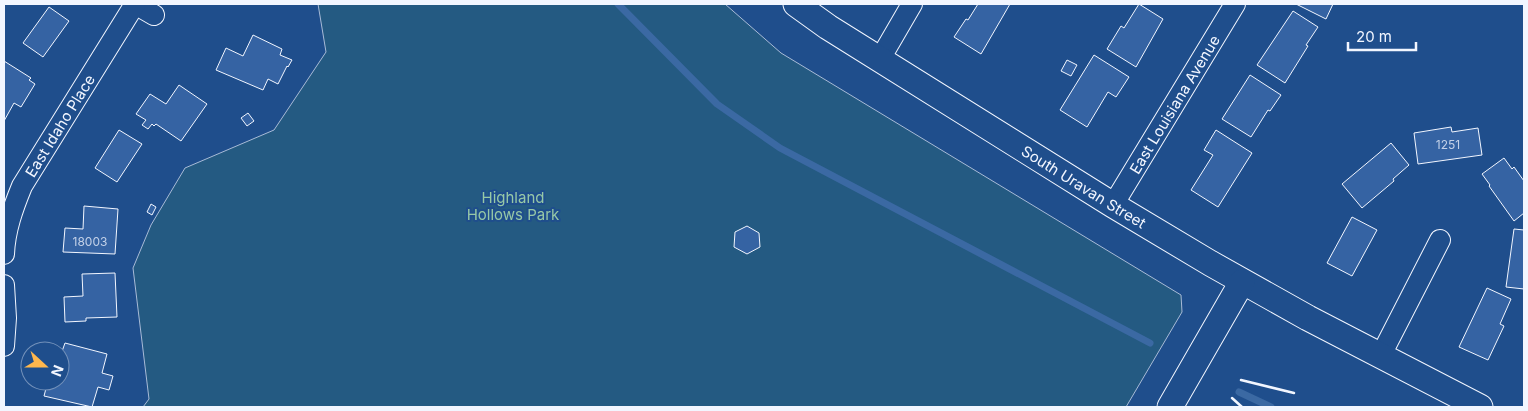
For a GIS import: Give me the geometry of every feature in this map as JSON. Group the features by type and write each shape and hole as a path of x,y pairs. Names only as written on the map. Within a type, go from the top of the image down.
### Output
{"street":[{"name":"East Idaho Place","path":"4,254 4,243 11,214 22,186 135,4 154,15"},
{"name":"South Uravan Street","path":"796,4 828,27 1113,205 1242,282 1380,357 1480,407"},
{"path":"880,59 912,4"},
{"name":"East Louisiana Avenue","path":"1113,205 1235,4"},
{"path":"1380,357 1440,240"},
{"path":"1170,407 1242,282"},
{"path":"4,285 6,318 4,346"}],"green space":[{"name":"Highland Hollows Park","path":"318,4 725,4 781,53 1181,295 1182,312 1126,407 143,407 149,399 133,268 151,225 185,168 274,130 326,52"}],"building":[{"path":"978,4 1010,4 981,54 954,37"},
{"path":"1139,4 1163,19 1136,67 1107,49 1121,26 1124,28"},
{"path":"1296,4 1333,4 1326,19"},
{"path":"49,7 69,21 43,57 23,43"},
{"path":"1293,11 1318,27 1285,83 1257,65"},
{"path":"253,35 282,49 280,55 292,60 278,84 268,79 263,90 216,70 226,48 243,56"},
{"path":"1094,55 1129,77 1116,97 1108,92 1087,127 1060,110"},
{"path":"1067,60 1077,65 1071,76 1061,71"},
{"path":"4,61 31,78 29,80 35,84 21,107 14,103 4,121"},
{"path":"1250,75 1281,95 1270,111 1268,110 1251,137 1222,119"},
{"path":"179,85 207,104 181,141 156,124 154,126 152,124 148,129 142,125 146,120 136,114 150,94 166,104"},
{"path":"248,113 254,121 247,126 241,118"},
{"path":"1451,127 1452,132 1478,128 1482,155 1418,164 1414,133"},
{"path":"119,130 142,144 117,182 95,168"},
{"path":"1216,130 1252,153 1218,207 1191,190 1213,155 1204,150"},
{"path":"1391,143 1409,165 1393,179 1394,181 1362,208 1342,184"},
{"path":"1504,158 1512,169 1514,167 1524,181 1524,213 1514,221 1482,174"},
{"path":"151,204 156,207 152,215 147,212"},
{"path":"84,206 118,209 115,254 63,252 65,228 83,229"},
{"path":"1352,217 1377,230 1352,276 1327,263"},
{"path":"747,226 759,233 760,247 747,254 734,247 735,232"},
{"path":"1514,229 1524,230 1524,289 1506,287"},
{"path":"115,273 117,317 86,318 86,321 65,322 64,297 83,296 82,274"},
{"path":"1487,288 1511,299 1500,324 1504,326 1488,360 1459,347"},
{"path":"70,344 107,354 102,373 113,376 109,390 98,387 92,407 44,396 45,391 70,391"}],"waterway":[{"path":"618,4 717,104 780,148 1150,343"},
{"path":"1239,392 1271,407"}],"wall":[{"path":"1241,380 1294,393"},
{"path":"1232,398 1242,407"}]}
